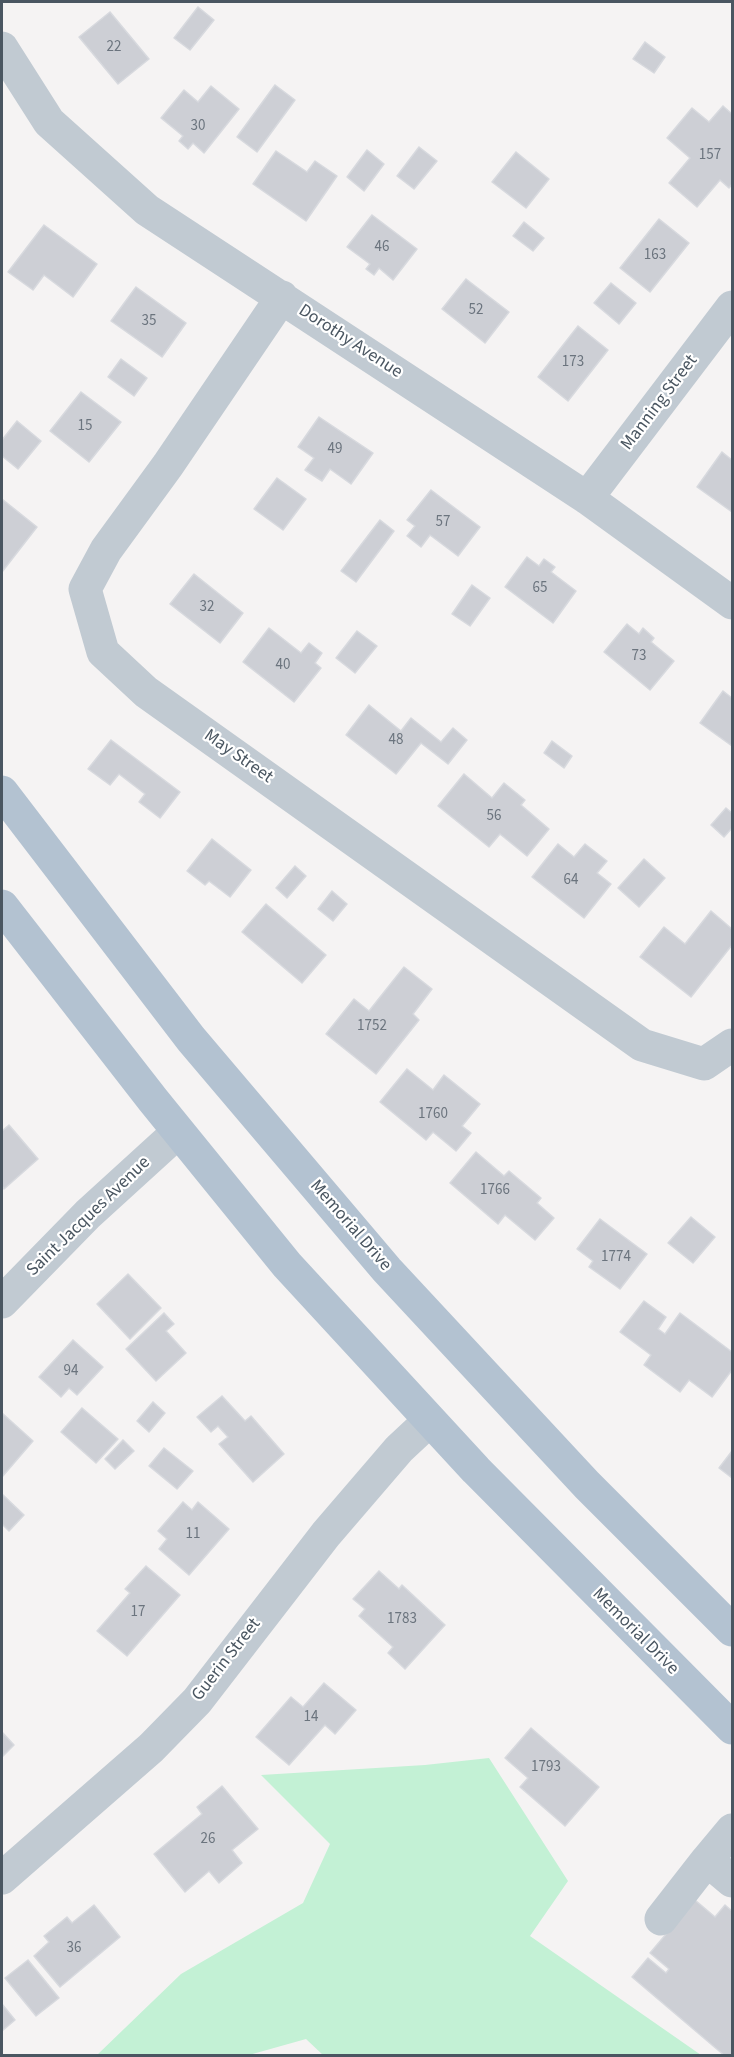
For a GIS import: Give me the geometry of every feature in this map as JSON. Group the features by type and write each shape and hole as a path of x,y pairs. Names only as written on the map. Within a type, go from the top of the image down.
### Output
{"main road":[{"name":"Memorial Drive","path":"2,792 192,1039 380,1261 587,1485 732,1630"},
{"name":"Memorial Drive","path":"2,906 178,1132 287,1265 429,1421 581,1578 732,1728"}],"street":[{"name":"Dorothy Avenue","path":"2,48 50,122 147,210 587,498 732,603"},
{"name":"May Street","path":"282,297 168,465 106,550 85,589 103,651 146,692 642,1046 704,1064 730,1047"},
{"name":"Manning Street","path":"587,498 732,307"},
{"name":"Saint Jacques Avenue","path":"2,1302 88,1214 178,1132"},
{"name":"Guerin Street","path":"2,1878 151,1748 196,1701 327,1534 399,1449 429,1421"},
{"path":"661,1919 732,1830"},
{"path":"707,1860 732,1881"}],"green space":[{"path":"489,1758 568,1881 530,1936 701,2055 324,2056 306,2039 249,2055 97,2055 181,1974 303,1903 330,1844 261,1775 425,1765"}],"building":[{"path":"198,7 214,20 190,50 174,38"},
{"path":"110,12 149,59 118,84 79,37"},
{"path":"645,42 665,57 654,73 633,59"},
{"path":"275,85 295,100 257,152 237,137"},
{"path":"211,86 239,109 204,153 193,143 188,149 179,141 183,136 161,118 184,90 198,102"},
{"path":"723,106 732,114 732,184 729,188 720,180 697,207 669,183 690,158 667,138 692,108 709,122"},
{"path":"419,147 437,161 414,189 397,176"},
{"path":"367,150 384,164 364,191 347,177"},
{"path":"276,151 307,172 315,161 337,176 306,221 253,184"},
{"path":"516,152 549,179 526,208 492,182"},
{"path":"372,215 417,249 393,280 379,268 374,275 366,269 370,264 347,247"},
{"path":"659,219 689,243 650,292 620,268"},
{"path":"524,222 544,238 533,251 513,236"},
{"path":"44,225 97,264 73,297 44,275 33,290 8,272"},
{"path":"466,279 509,312 485,343 442,309"},
{"path":"611,283 636,303 619,324 594,303"},
{"path":"136,287 186,323 162,357 111,321"},
{"path":"578,326 608,350 568,401 538,377"},
{"path":"121,359 147,378 134,396 108,377"},
{"path":"81,392 121,422 89,462 50,431"},
{"path":"319,417 373,453 351,484 330,469 322,481 305,470 314,458 298,447"},
{"path":"17,421 41,441 18,469 2,456 2,440"},
{"path":"722,452 732,460 732,512 697,487"},
{"path":"277,478 306,499 283,530 254,509"},
{"path":"431,490 480,527 458,556 430,535 421,547 407,536 415,526 407,520"},
{"path":"2,499 37,527 2,572"},
{"path":"380,520 394,531 356,582 341,571"},
{"path":"527,557 539,566 544,559 555,567 551,572 576,591 553,623 505,587"},
{"path":"194,574 243,613 220,643 170,604"},
{"path":"472,585 490,598 470,626 452,614"},
{"path":"627,624 639,634 643,628 654,638 651,642 674,661 650,690 604,652"},
{"path":"269,628 301,653 309,643 322,653 315,663 321,668 294,702 243,662"},
{"path":"357,631 377,646 355,673 336,658"},
{"path":"723,691 732,698 732,746 700,723"},
{"path":"369,705 401,731 411,718 441,742 453,728 467,740 448,764 421,743 396,774 346,735"},
{"path":"111,740 180,792 160,818 139,802 145,794 119,774 110,785 88,769"},
{"path":"552,741 572,756 564,768 544,753"},
{"path":"464,774 492,798 504,783 525,800 521,805 549,829 527,856 500,834 489,847 438,806"},
{"path":"726,808 732,813 732,828 724,837 711,825"},
{"path":"212,839 251,870 230,897 209,881 205,885 187,871"},
{"path":"558,844 574,857 585,844 607,861 597,873 611,884 584,918 532,877"},
{"path":"644,859 665,878 639,907 618,888"},
{"path":"295,866 306,876 287,898 276,888"},
{"path":"332,891 347,904 333,921 318,909"},
{"path":"266,904 326,955 302,983 242,932"},
{"path":"711,911 732,929 732,945 691,997 640,957 664,927 685,944"},
{"path":"404,967 432,989 413,1014 419,1020 376,1074 326,1034 354,999 369,1011"},
{"path":"407,1069 433,1090 444,1075 480,1104 462,1126 471,1133 456,1151 433,1132 426,1140 380,1102"},
{"path":"9,1125 38,1159 4,1189 2,1186 2,1131"},
{"path":"476,1152 504,1176 509,1171 541,1198 537,1203 554,1218 535,1240 505,1215 498,1224 450,1183"},
{"path":"691,1217 715,1237 693,1263 668,1243"},
{"path":"600,1219 647,1254 620,1289 589,1267 593,1261 577,1249"},
{"path":"128,1274 161,1308 130,1339 97,1304"},
{"path":"644,1301 666,1317 658,1329 665,1334 680,1313 732,1352 732,1370 712,1397 689,1380 680,1392 644,1365 651,1355 620,1332"},
{"path":"164,1313 174,1324 166,1331 186,1353 156,1381 126,1349"},
{"path":"73,1340 103,1367 77,1395 69,1388 61,1397 39,1377"},
{"path":"222,1396 245,1421 251,1416 284,1454 253,1482 219,1444 228,1437 218,1426 211,1432 197,1417"},
{"path":"153,1402 165,1413 149,1432 137,1421"},
{"path":"82,1408 118,1439 96,1463 61,1432"},
{"path":"2,1413 33,1441 2,1477"},
{"path":"123,1440 134,1451 115,1469 105,1459"},
{"path":"164,1448 193,1471 177,1489 149,1466"},
{"path":"732,1451 732,1478 719,1468"},
{"path":"2,1494 24,1515 9,1531 2,1524"},
{"path":"183,1502 192,1510 198,1502 229,1529 189,1575 159,1549 167,1539 158,1531"},
{"path":"146,1566 180,1595 127,1656 97,1631 130,1593 125,1589"},
{"path":"379,1571 399,1589 402,1585 445,1625 405,1669 388,1653 393,1647 359,1616 365,1609 353,1599"},
{"path":"324,1683 356,1710 335,1734 325,1725 289,1765 256,1737 291,1697 303,1707"},
{"path":"531,1728 599,1787 565,1826 520,1787 528,1778 505,1758"},
{"path":"2,1732 14,1745 2,1757"},
{"path":"222,1786 258,1829 232,1850 242,1863 219,1883 209,1871 185,1892 154,1854 202,1814 197,1807"},
{"path":"695,1900 715,1917 725,1905 732,1911 732,2056 725,2056 632,1977 648,1958 666,1973 669,1969 650,1953"},
{"path":"94,1905 120,1937 60,1987 34,1956 49,1942 44,1936 67,1917 72,1923"},
{"path":"28,1960 59,1998 36,2016 5,1978"},
{"path":"2,2004 15,2020 2,2031"}]}
